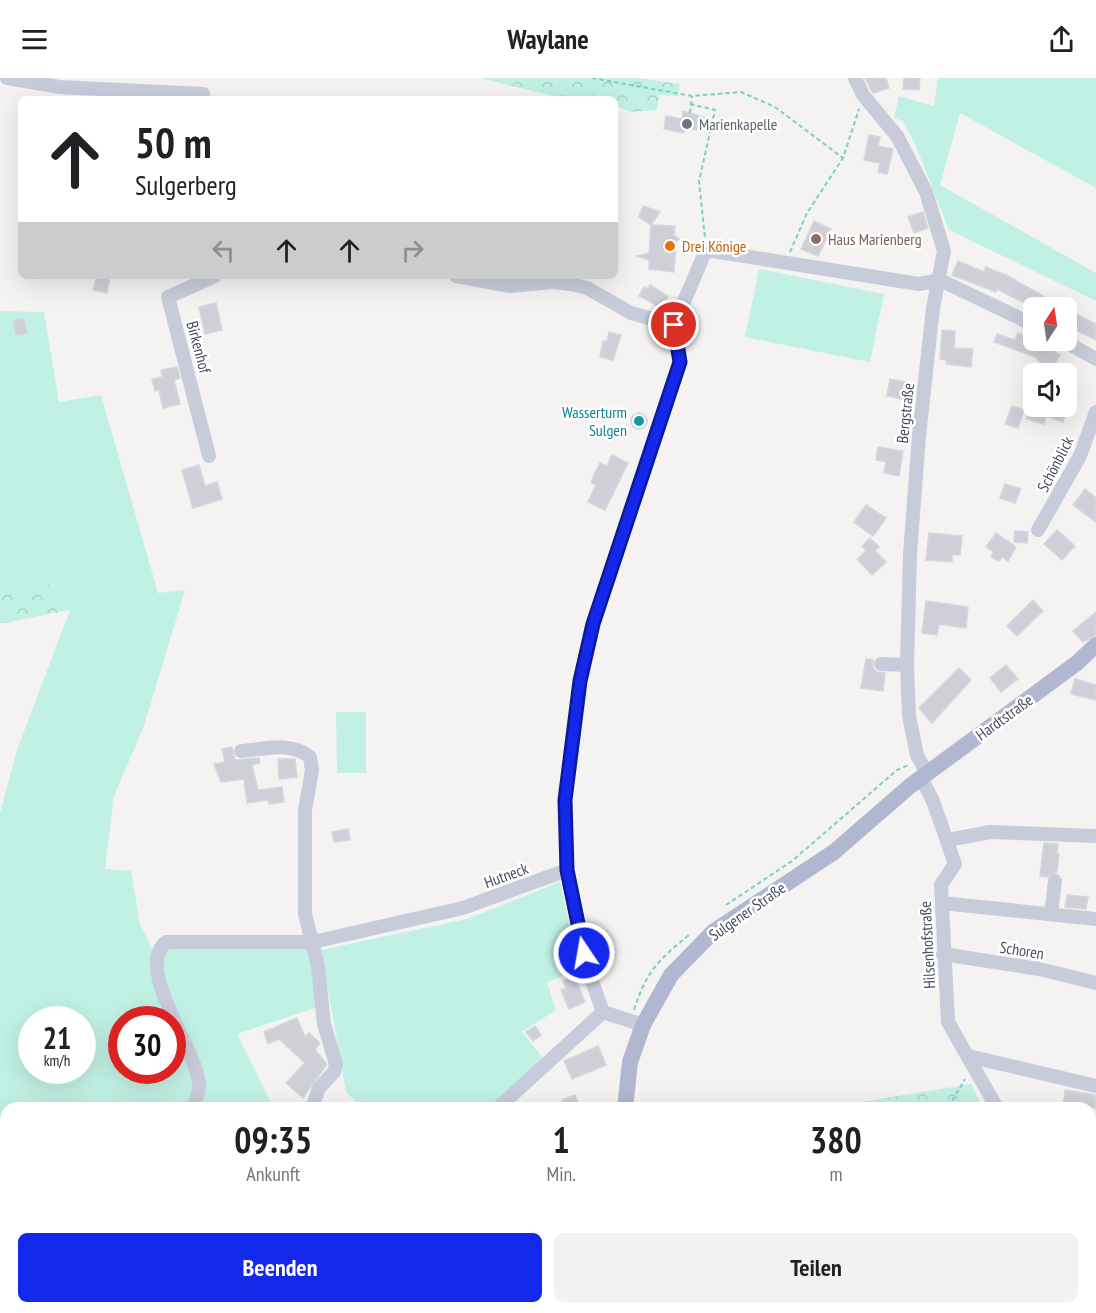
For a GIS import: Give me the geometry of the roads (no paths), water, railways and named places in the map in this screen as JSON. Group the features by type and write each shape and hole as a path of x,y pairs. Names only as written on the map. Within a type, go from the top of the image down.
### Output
{"main road":[{"name":"Hardtstraße","path":"919,779 1077,663 1096,645"},
{"name":"Sulgener Straße","path":"626,1102 630,1062 643,1025 671,975 713,932 834,852 919,779"}],"street":[{"path":"7,78 60,87 203,94 203,96"},
{"name":"Bergstraße","path":"855,78 863,95 897,136 926,192 944,251 933,308 919,436 910,554 907,665 909,716 919,779"},
{"path":"603,1012 588,973 567,870 565,800 580,681 593,624 680,362 674,325 706,250 919,284 940,280 1023,321"},
{"name":"Birkenhof","path":"208,279 168,297 209,456"},
{"path":"472,279 510,286 553,282 571,284 587,288 631,313 674,325"},
{"path":"1077,348 1096,359"},
{"name":"Schönblick","path":"1038,530 1080,456 1096,412"},
{"path":"881,664 907,665"},
{"path":"242,751 282,747 300,749 310,757 312,770 305,810 303,857 305,914 313,942 324,1024 336,1064 334,1072 319,1088 314,1102"},
{"name":"Hilsenhofstraße","path":"919,779 948,840 955,864 941,885 948,1022 994,1102"},
{"path":"948,840 990,832 1096,836"},
{"name":"Hutneck","path":"195,1102 199,1086 194,1063 165,1004 157,956 160,947 166,942 313,942 463,908 567,870"},
{"path":"1051,914 1055,881"},
{"path":"942,903 1096,919"},
{"name":"Schoren","path":"943,954 1039,969 1096,983"},
{"path":"603,1012 643,1025"},
{"path":"505,1102 603,1012"},
{"path":"970,1061 1096,1086"}],"place":[{"name":"Marienkapelle","path":"687,124"},
{"name":"Haus Marienberg","path":"816,239"},
{"name":"Drei Könige","path":"670,246"},
{"name":"Wasserturm Sulgen","path":"639,421"}]}
